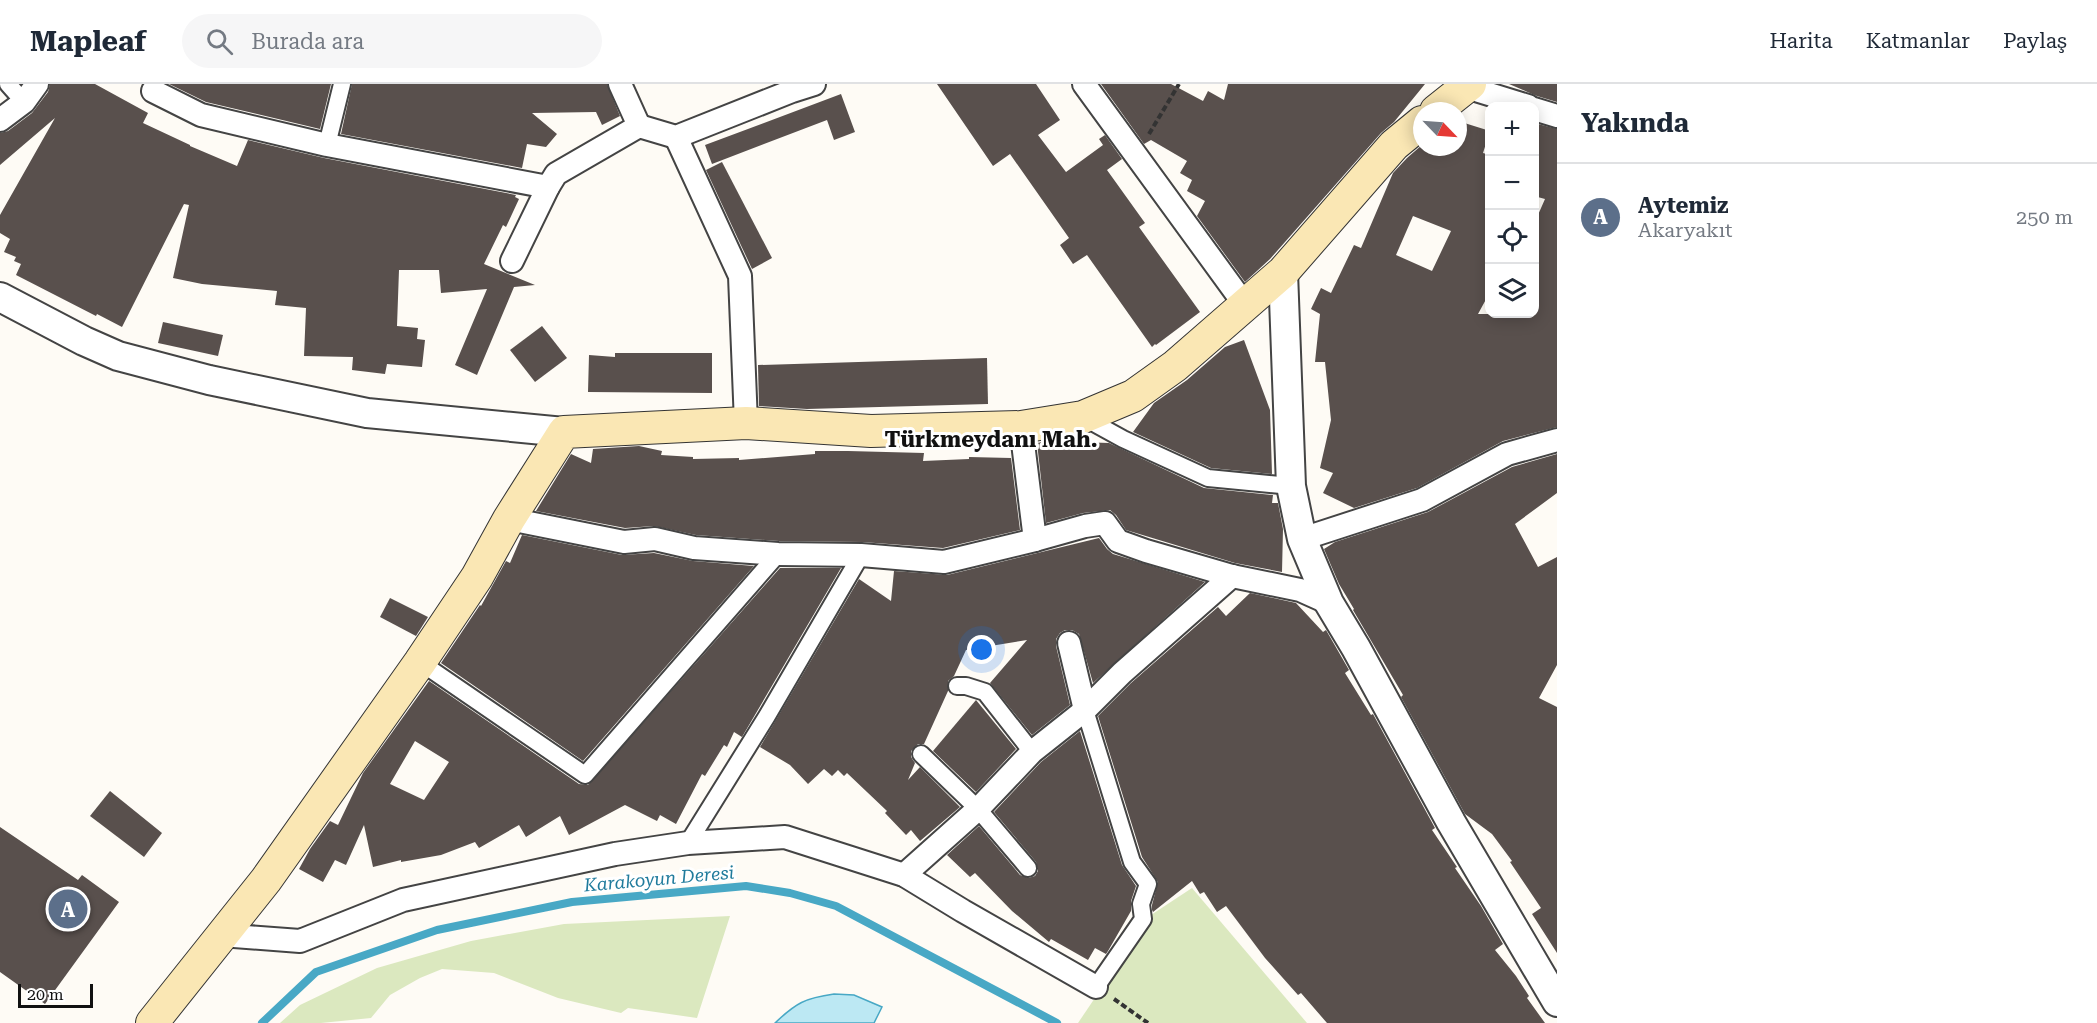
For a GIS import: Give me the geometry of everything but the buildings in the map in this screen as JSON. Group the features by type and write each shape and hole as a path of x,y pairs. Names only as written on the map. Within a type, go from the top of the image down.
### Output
{"main road":[{"path":"1448,102 1468,86"},
{"path":"152,1023 266,880 420,662 477,577 509,519 564,432 746,423 871,431 1021,428 1083,417 1133,396 1175,366 1283,272 1394,145 1413,129"}],"street":[{"path":"0,120 31,93 8,84"},
{"path":"327,145 342,84"},
{"path":"620,84 639,126 676,138 791,87 814,84"},
{"path":"1084,84 1245,305"},
{"path":"1468,86 1516,102"},
{"path":"153,91 201,115 327,145 548,187"},
{"path":"1539,111 1557,116"},
{"path":"512,261 556,174 639,126"},
{"path":"676,138 740,276 746,423"},
{"path":"1283,272 1291,486 1302,539 1329,603 1452,822 1557,1002"},
{"path":"0,297 118,356 188,375 367,413 564,432"},
{"path":"1083,417 1123,439 1208,478 1291,486"},
{"path":"1021,428 1035,540"},
{"path":"1302,539 1422,501 1507,454 1557,440"},
{"path":"509,519 624,542 656,539 694,548 778,554 861,555 944,562 1084,526 1105,523 1118,540 1232,576 1300,590 1329,603"},
{"path":"420,662 585,775 778,554"},
{"path":"688,843 768,716 861,555"},
{"path":"904,875 978,809 1032,752 1086,710 1122,673 1232,576"},
{"path":"221,935 300,941 403,900 615,854 688,843 785,837 904,875 1096,987 1143,919 1141,904 1148,884 1132,862 1086,710 1069,643"},
{"path":"957,686 966,686 985,692 1032,752"},
{"path":"921,754 978,809 1028,868"}],"path":[{"path":"1136,155 1179,84"},
{"path":"1096,987 1148,1023"}],"green space":[{"path":"1192,888 1307,1023 1078,1023 1151,915"},
{"path":"730,916 697,1018 628,1008 621,1013 558,998 494,973 442,969 390,995 371,1018 321,1023 280,1023 300,1005 377,968 471,941 564,924"}],"water":[{"path":"834,994 854,995 882,1007 874,1023 775,1023 801,1002"}],"waterway":[{"name":"Karakoyun Deresi","path":"262,1023 316,972 437,930 572,902 746,886 790,893 836,906 1057,1023"}],"place":[{"name":"Aytemiz","path":"68,909"}],"district":[{"name":"Türkmeydanı Mah.","path":"991,439"}]}
